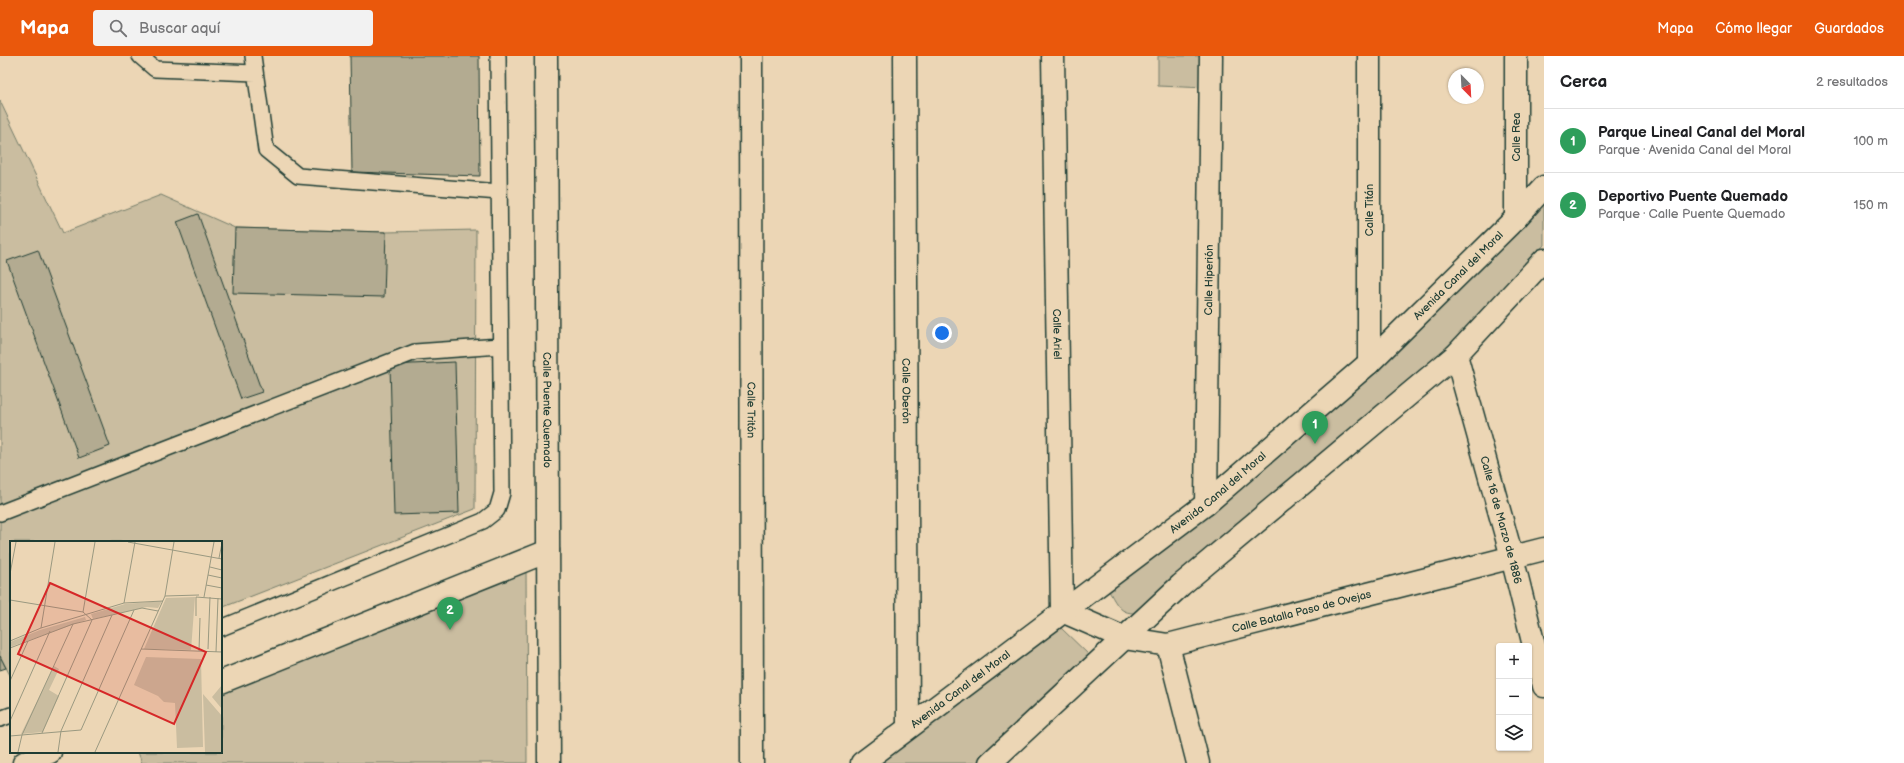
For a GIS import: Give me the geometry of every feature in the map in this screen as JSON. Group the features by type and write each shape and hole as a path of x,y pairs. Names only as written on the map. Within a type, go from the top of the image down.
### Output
{"street":[{"name":"Calle Puente Quemado","path":"546,56 549,763"},
{"name":"Calle Tritón","path":"751,56 752,763"},
{"name":"Calle Oberón","path":"905,56 908,727"},
{"name":"Calle Ariel","path":"1053,56 1062,611"},
{"name":"Calle Hiperión","path":"1206,504 1211,56"},
{"name":"Calle Titán","path":"1369,56 1369,363"},
{"name":"Calle Rea","path":"1516,56 1516,218"},
{"name":"Avenida Canal del Moral","path":"862,763 1206,504 1369,363 1516,218 1544,187"},
{"path":"990,763 1181,586 1456,355 1544,260"},
{"name":"Calle 16 de Marzo de 1886","path":"1456,355 1512,557 1544,686"},
{"name":"Calle Batalla Paso de Ovejas","path":"1062,611 1124,638 1168,645 1544,549"},
{"path":"222,682 548,551"},
{"path":"1168,645 1198,763"},
{"path":"24,763 48,753"},
{"path":"60,753 64,763"}],"lane":[{"path":"140,56 154,69 255,73"},
{"path":"253,56 266,150 298,176 499,192"},
{"path":"222,628 483,521 497,510 502,493 498,56"},
{"path":"0,514 415,352 500,346"},
{"path":"0,719 10,715"}],"shaded area":[{"path":"1158,56 1208,56 1208,88 1158,86"},
{"path":"0,101 63,233 161,195 235,228 386,232 476,230 475,509 222,608 222,541 10,541 10,675 0,656"},
{"path":"1544,195 1544,245 1456,340 1154,612 1130,613 1121,609 1108,589"},
{"path":"526,567 527,763 142,763 138,753 222,753 222,692"},
{"path":"1060,627 1090,656 976,763 881,763"}],"building":[{"path":"350,56 479,56 480,176 352,172"},
{"path":"198,214 262,392 241,399 177,222"},
{"path":"235,228 386,232 384,297 233,293"},
{"path":"38,250 110,446 79,458 7,261"},
{"path":"455,362 459,513 394,515 390,365"},
{"path":"0,656 6,668 0,670"}],"place":[{"name":"Parque Lineal Canal del Moral","path":"1315,444"},
{"name":"Deportivo Puente Quemado","path":"450,630"}]}
